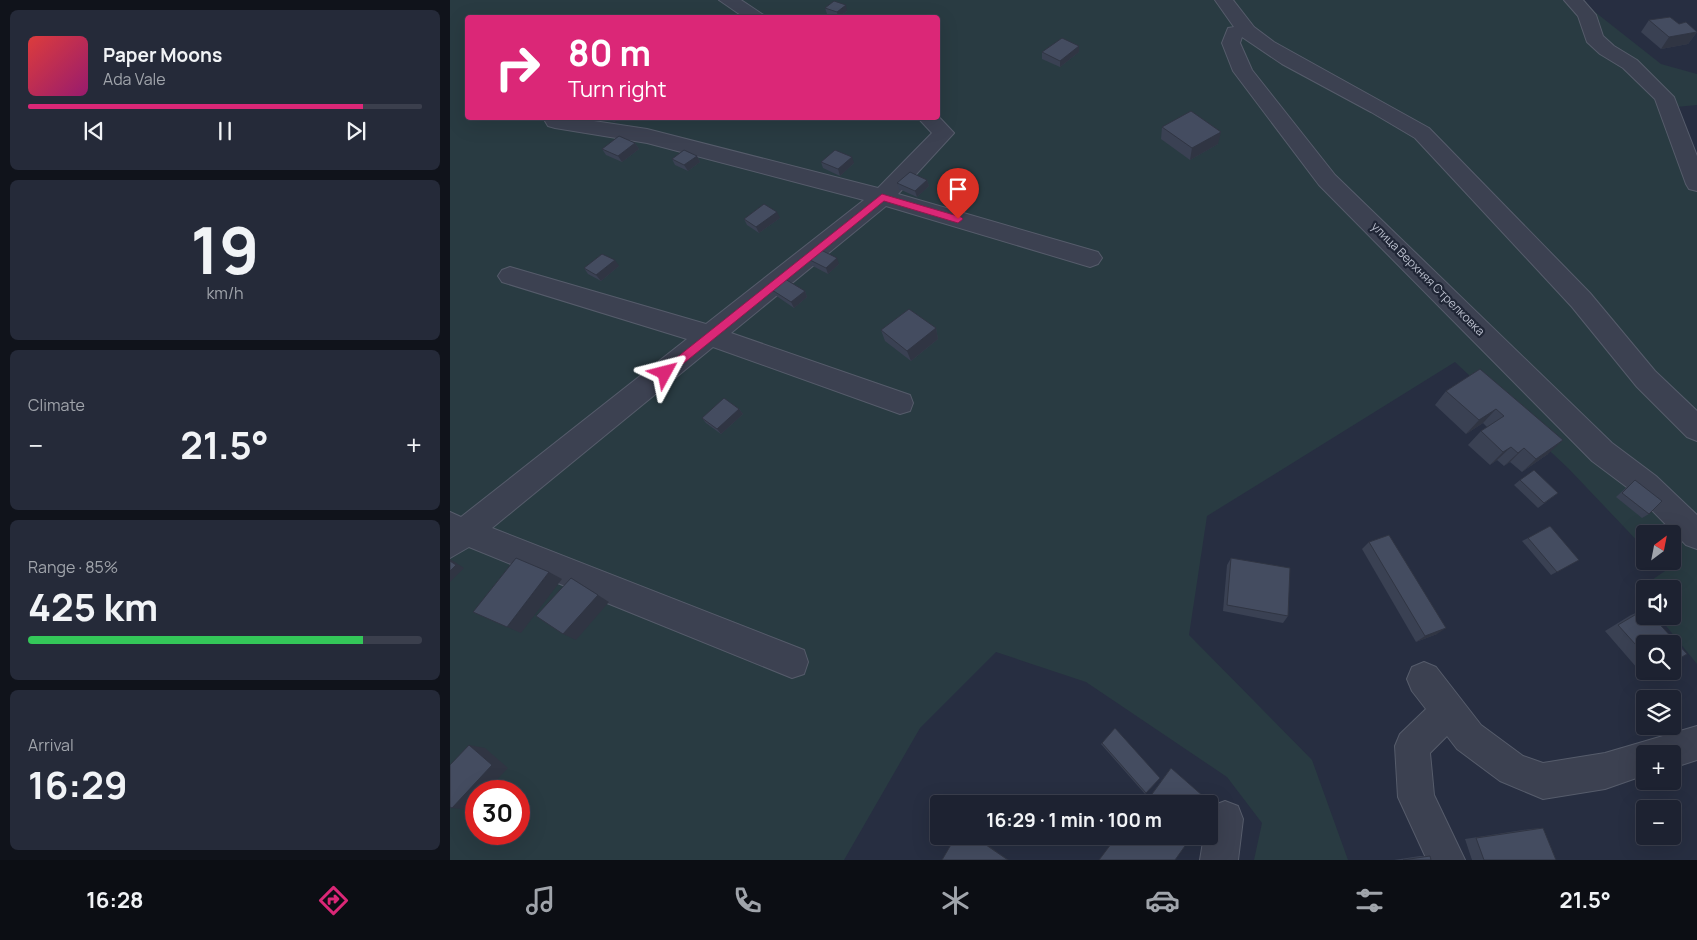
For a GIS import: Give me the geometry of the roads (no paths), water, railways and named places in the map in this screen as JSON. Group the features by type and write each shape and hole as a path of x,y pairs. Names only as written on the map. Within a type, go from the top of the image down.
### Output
{"street":[{"path":"728,0 754,15"},
{"path":"1225,0 1247,31 1270,50 1303,69 1393,113 1422,133 1581,300 1646,379 1697,429"},
{"path":"1574,0 1587,15 1594,38 1607,50 1630,64 1664,97 1697,184"},
{"name":"улица Верхняя Стрелковка","path":"1247,31 1235,32 1231,43 1243,71 1327,180 1602,452 1646,485 1697,535"},
{"path":"454,534 711,336 882,197 944,132 930,120"},
{"path":"556,121 647,136 882,197 1090,258"},
{"path":"510,276 711,336 900,403"},
{"path":"454,534 792,662"},
{"path":"1424,679 1469,737 1512,769 1543,782 1605,771 1636,761"},
{"path":"1446,860 1416,797 1412,746 1449,711"},
{"path":"1681,748 1697,743"},
{"path":"1219,860 1225,819"}]}
